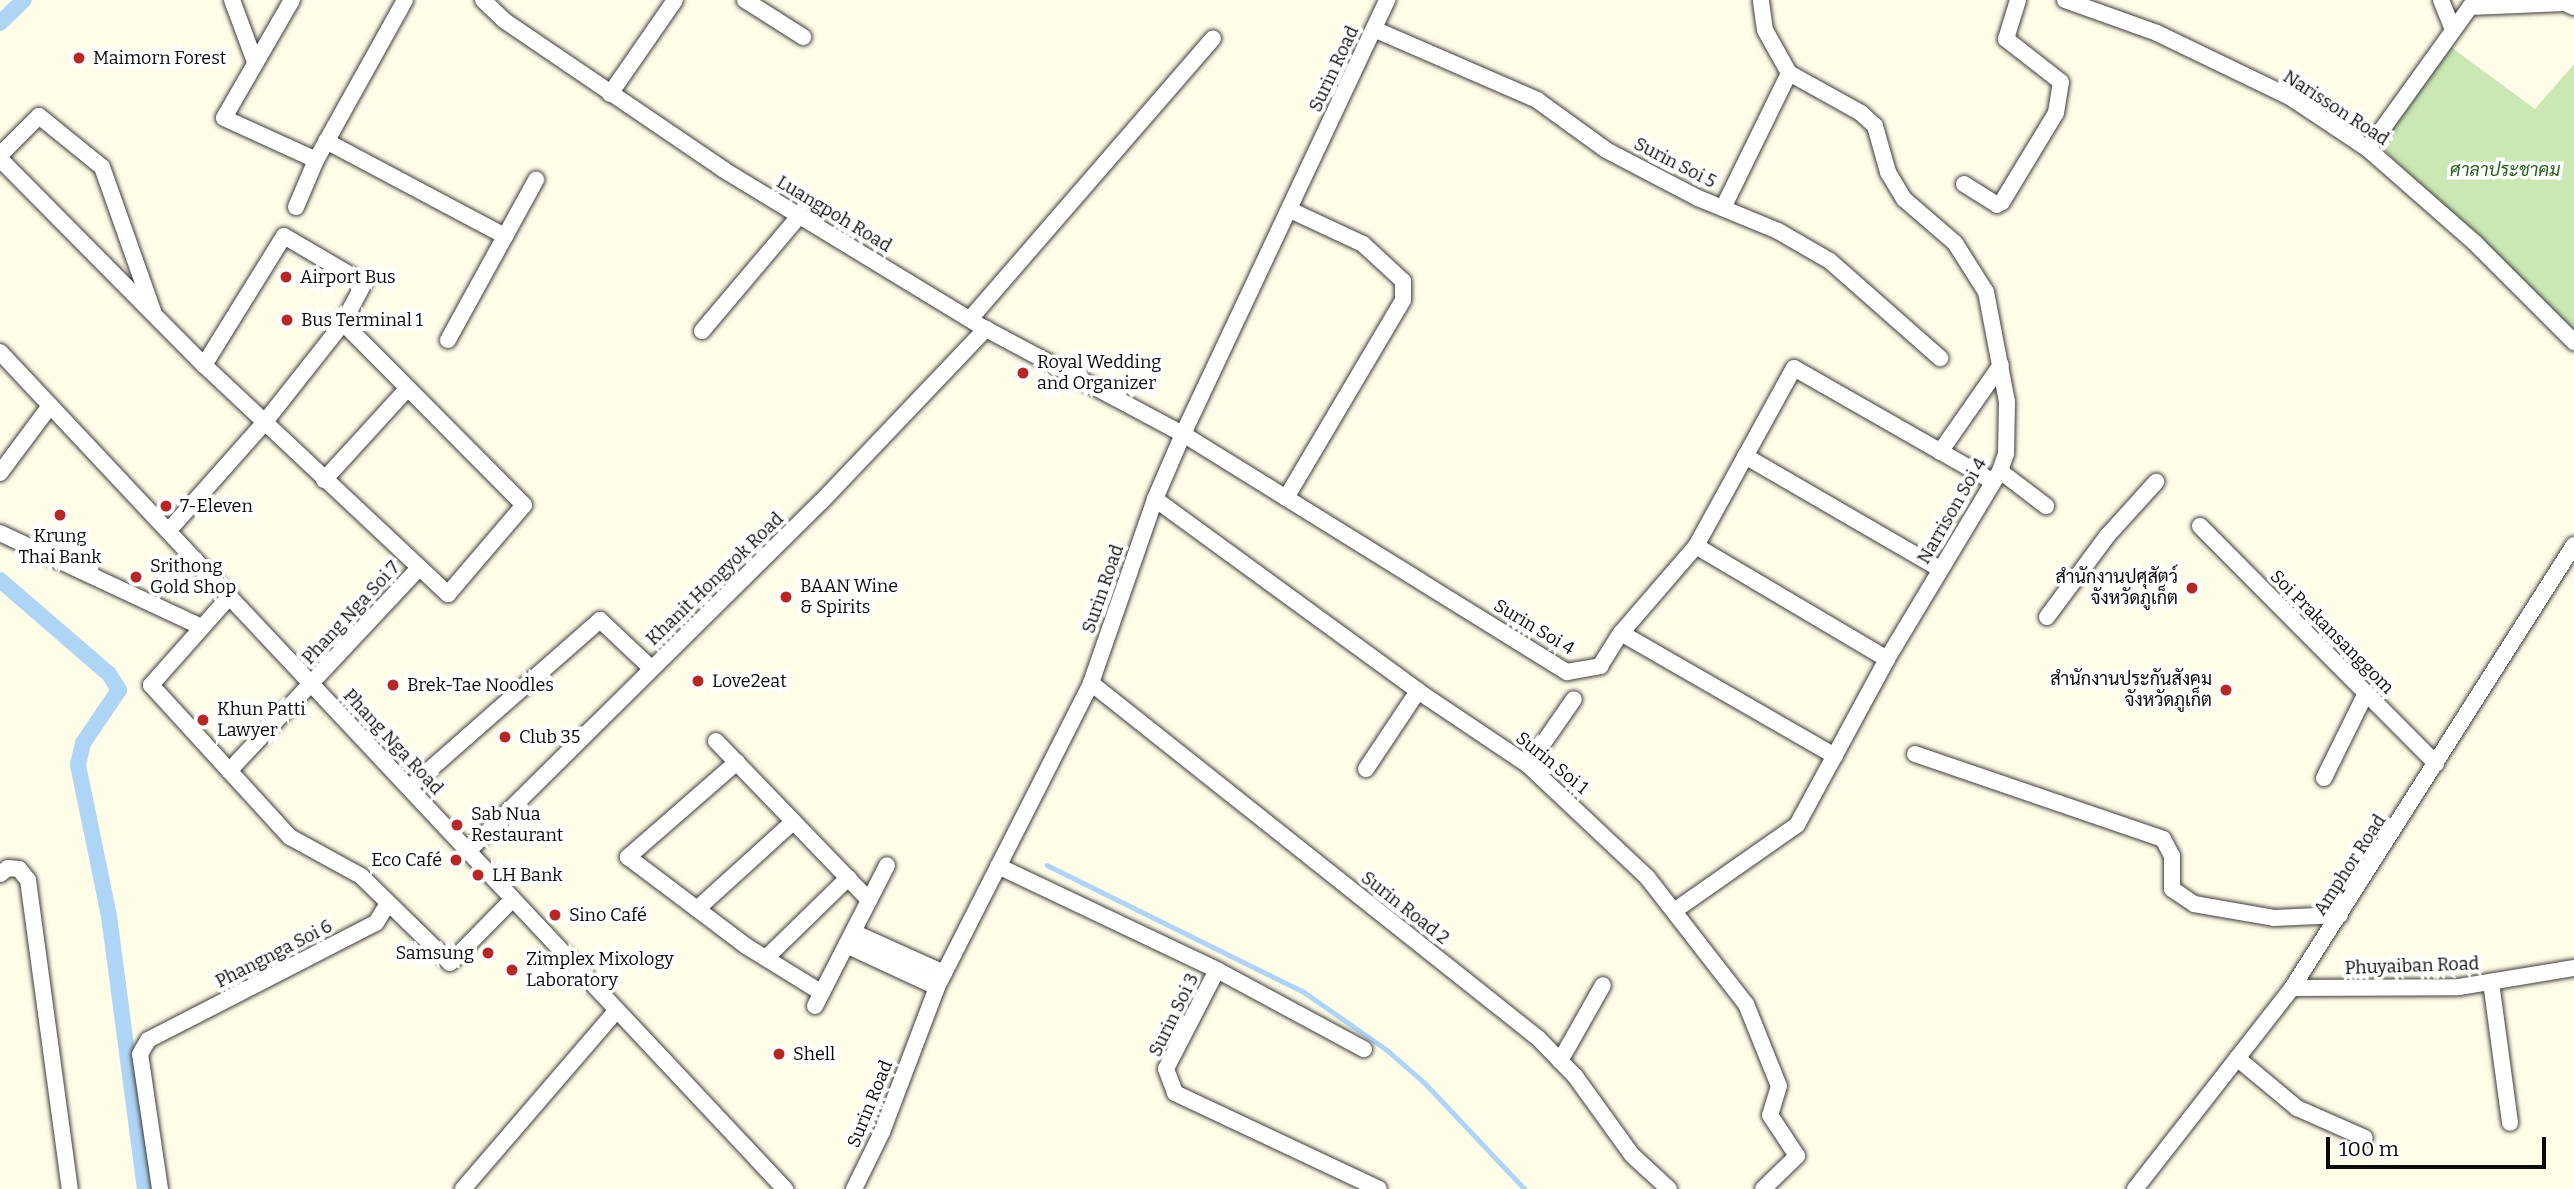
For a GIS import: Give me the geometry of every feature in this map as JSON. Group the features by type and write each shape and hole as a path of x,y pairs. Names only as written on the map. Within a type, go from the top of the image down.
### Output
{"street":[{"path":"232,0 255,62"},
{"path":"292,0 224,117 316,160"},
{"path":"296,207 326,141 405,0"},
{"name":"Luangpoh Road","path":"483,0 505,21 610,94 800,215 986,330 1183,434"},
{"path":"610,94 676,0"},
{"path":"746,0 803,37"},
{"name":"Surin Road","path":"854,1189 882,1132 940,980 1091,683 1155,499 1183,434 1387,0"},
{"path":"1723,208 1789,73 1765,30 1761,0"},
{"path":"1964,184 1997,205 2003,202 2056,113 2061,82 2006,39 2018,0"},
{"name":"Narisson Road","path":"2065,0 2157,33 2290,97 2368,149 2476,244 2574,342"},
{"path":"2441,0 2453,30"},
{"path":"2368,149 2472,3 2565,3 2574,7"},
{"name":"Surin Soi 5","path":"1374,29 1537,100 1606,149 1723,208 1779,230 1830,261 1940,358"},
{"path":"970,319 1213,38"},
{"name":"Narrison Soi 4","path":"1674,911 1797,825 1887,659 1996,476 2006,454 2007,402 1986,292 1955,243 1904,199 1888,172 1875,126 1861,113 1789,73"},
{"path":"155,317 102,167 39,116 0,157 155,317 204,365 448,594 524,505 342,323"},
{"path":"326,141 505,236"},
{"path":"448,341 536,180"},
{"path":"1286,498 1403,300 1403,281 1363,244 1290,210"},
{"path":"702,331 800,215"},
{"path":"170,530 264,423 342,323 364,283 284,236 204,365"},
{"name":"Khanit Hongyok Road","path":"467,852 822,501 986,330"},
{"name":"Phang Nga Road","path":"0,352 786,1189"},
{"path":"2001,365 1940,452 1996,476 2046,506"},
{"name":"Surin Soi 4","path":"1183,434 1567,672 1600,666 1621,633 1696,546 1794,368 1940,452"},
{"path":"324,480 407,389"},
{"path":"0,473 50,406"},
{"path":"1745,456 1940,569"},
{"path":"2047,617 2108,535 2156,482"},
{"name":"Surin Soi 1","path":"1155,499 1418,691 1528,765 1647,877 1746,1004 1779,1086 1770,1115 1797,1156 1763,1189"},
{"name":"Soi Prakansanggom","path":"2200,526 2436,764"},
{"path":"0,533 202,627"},
{"name":"Amphor Road","path":"2135,1189 2292,988 2574,545"},
{"path":"1696,546 1887,659"},
{"name":"Phang Nga Soi 7","path":"229,771 419,568"},
{"path":"230,596 151,685 290,837 361,876 450,963 512,900"},
{"path":"410,787 600,620 651,668"},
{"path":"1621,633 1835,756"},
{"name":"Surin Road 2","path":"1091,683 1538,1038 1560,1061 1632,1155 1670,1189"},
{"path":"1366,769 1418,691"},
{"path":"2324,778 2366,693"},
{"path":"1528,765 1574,699"},
{"path":"716,740 869,900"},
{"path":"1915,754 2163,839 2172,856 2172,890 2194,904 2274,918 2340,915"},
{"path":"737,762 628,857 819,1000 887,865"},
{"path":"697,909 793,821"},
{"name":"Surin Soi 3","path":"998,866 1217,970 1166,1069 1175,1093 1339,1182 1379,1189"},
{"path":"0,874 8,868 19,869 28,880 70,1189"},
{"path":"766,958 848,878"},
{"name":"Phangnga Soi 6","path":"160,1189 140,1054 148,1040 376,923 388,903"},
{"path":"850,939 940,980"},
{"name":"Phuyaiban Road","path":"2292,988 2459,987 2574,968"},
{"path":"1217,970 1364,1049"},
{"path":"2491,982 2510,1123"},
{"path":"1560,1061 1603,985"},
{"path":"463,1189 616,1011"},
{"path":"2237,1058 2297,1108 2365,1138"}],"green space":[{"name":"ศาลาประชาคม","path":"2448,45 2535,109 2574,64 2574,334 2379,145"}],"waterway":[{"path":"0,23 24,0"},
{"path":"0,580 109,674 119,690 83,743 78,765 109,916 145,1189"},
{"path":"1047,865 1304,992 1387,1050 1425,1083 1525,1189"}],"place":[{"name":"Maimorn Forest","path":"79,58"},
{"name":"Airport Bus","path":"286,277"},
{"name":"Bus Terminal 1","path":"287,320"},
{"name":"Royal Wedding and Organizer","path":"1023,373"},
{"name":"7-Eleven","path":"166,506"},
{"name":"Krung Thai Bank","path":"60,515"},
{"name":"Srithong Gold Shop","path":"136,577"},
{"name":"สำนักงานปศุสัตว์ จังหวัดภูเก็ต","path":"2192,588"},
{"name":"BAAN Wine & Spirits","path":"786,597"},
{"name":"Love2eat","path":"698,681"},
{"name":"Brek-Tae Noodles","path":"393,685"},
{"name":"สำนักงานประกันสังคม จังหวัดภูเก็ต","path":"2226,690"},
{"name":"Khun Patti Lawyer","path":"203,720"},
{"name":"Club 35","path":"505,737"},
{"name":"Sab Nua Restaurant","path":"457,825"},
{"name":"Eco Café","path":"456,860"},
{"name":"LH Bank","path":"478,875"},
{"name":"Sino Café","path":"555,915"},
{"name":"Samsung","path":"488,953"},
{"name":"Zimplex Mixology Laboratory","path":"512,970"},
{"name":"Shell","path":"779,1054"}]}
